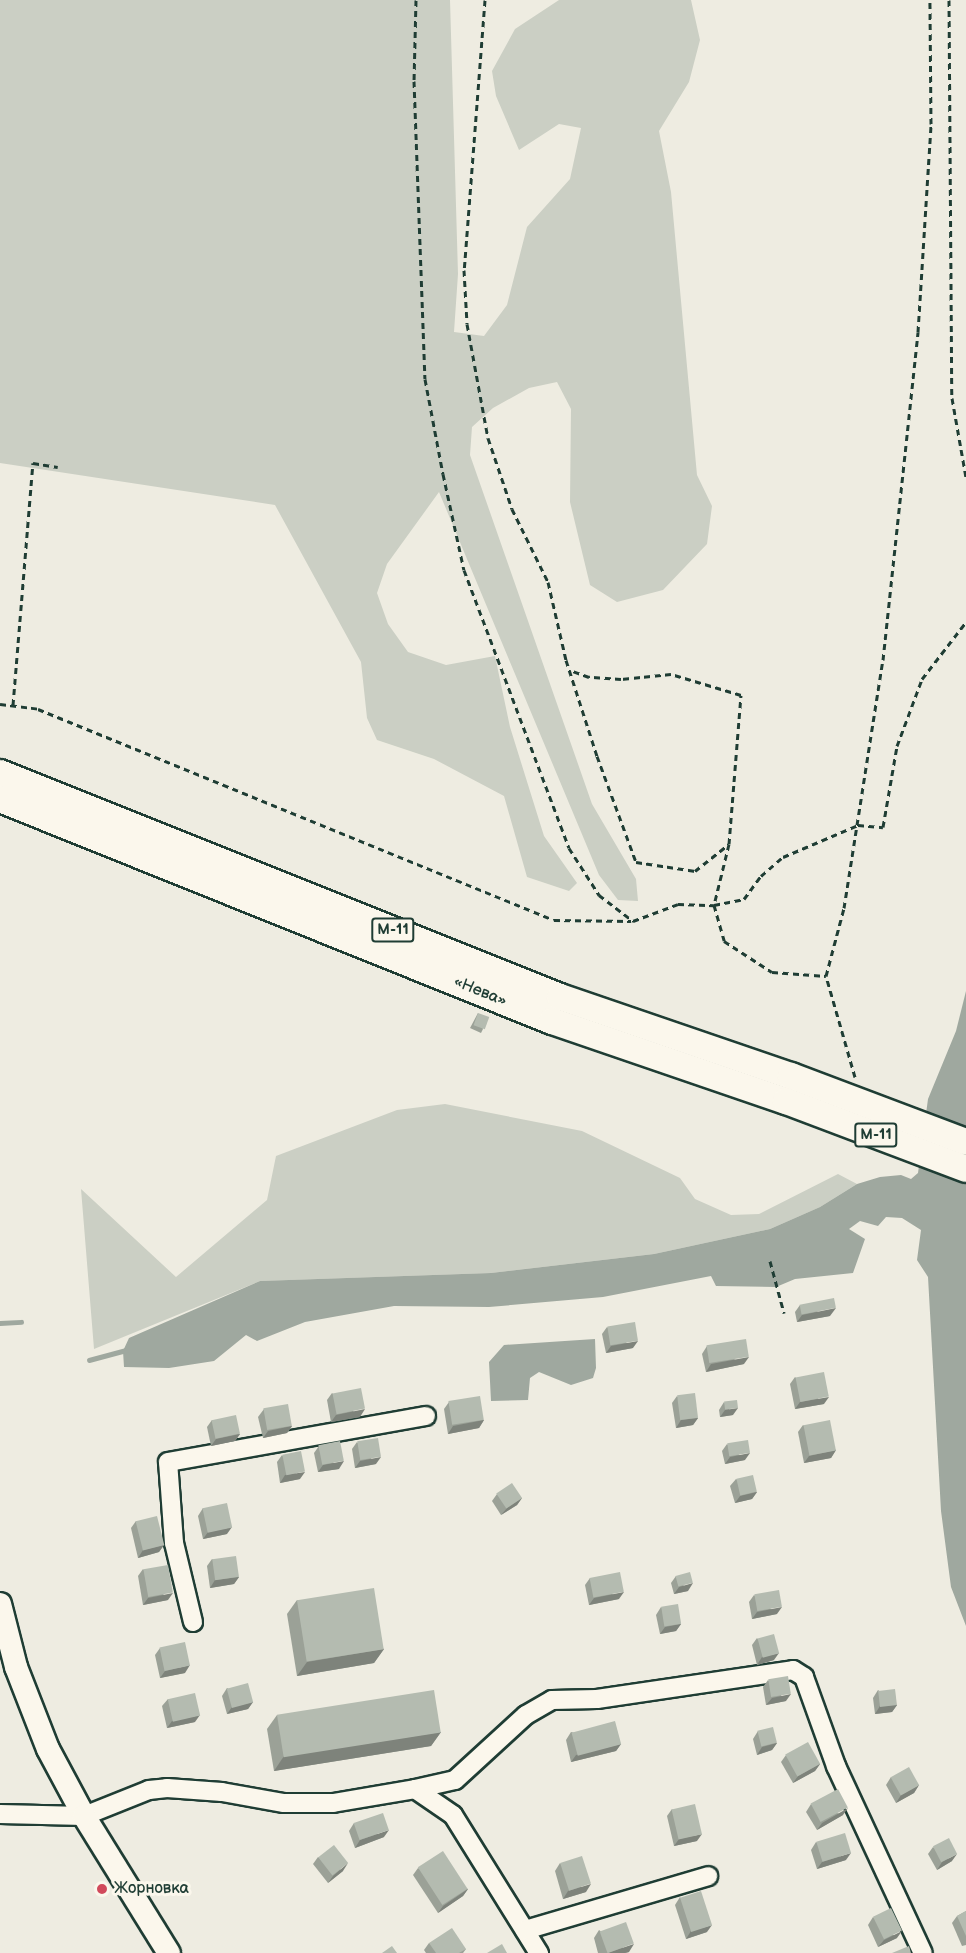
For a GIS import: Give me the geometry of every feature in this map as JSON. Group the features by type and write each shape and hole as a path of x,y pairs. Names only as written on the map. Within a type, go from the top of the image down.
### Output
{"highway":[{"name":"«Нева»","path":"0,773 560,997 791,1076 966,1142"},
{"name":"«Нева»","path":"0,799 552,1021 786,1101 966,1169"}],"main road":[{"path":"0,1604 33,1715 84,1816 168,1953"}],"street":[{"path":"193,1622 174,1543 168,1462 426,1416"},
{"path":"0,1814 84,1816 149,1790 168,1788 222,1791 284,1803 333,1803 415,1790 454,1780 526,1715 552,1700 597,1698 794,1670 804,1677 836,1766 923,1953"},
{"path":"415,1790 453,1815 539,1953"},
{"path":"525,1930 708,1876"}],"path":[{"path":"416,0 414,81 425,379 464,570 569,848 599,895 633,921"},
{"path":"484,0 464,270 467,324 488,438 512,510 548,582 570,670 636,862 695,872 729,844"},
{"path":"855,1077 826,976 844,908 883,660 918,332 931,124 930,0"},
{"path":"949,0 952,398 966,477"},
{"path":"13,705 33,463 58,467"},
{"path":"0,704 56,716 554,920 633,921 678,904 714,905 744,899 760,876 783,857 858,825 883,827 897,746 922,679 966,622"},
{"path":"570,670 589,677 621,679 671,674 741,695 729,844 714,905 724,941 772,972 826,976"},
{"path":"770,1261 784,1313"}],"shaded area":[{"path":"0,0 450,0 458,274 454,332 484,336 507,305 527,227 570,179 581,128 559,124 519,150 496,96 492,71 515,29 559,0 691,0 700,40 689,82 659,131 671,192 697,475 712,506 707,544 663,590 617,602 590,585 570,502 571,409 557,382 529,388 493,408 472,427 470,455 592,804 636,879 638,901 618,900 599,875 439,492 387,564 377,593 388,624 408,652 446,665 495,656 510,727 544,836 577,883 569,891 527,877 504,796 434,759 377,740 367,718 361,662 275,505 0,463"},
{"path":"966,991 966,1626 951,1587 941,1511 928,1277 917,1260 921,1230 902,1218 886,1217 878,1226 860,1221 849,1229 865,1239 853,1273 795,1279 776,1287 716,1286 711,1276 603,1297 489,1307 394,1306 305,1322 257,1341 246,1335 214,1361 169,1368 124,1367 123,1351 129,1338 260,1281 491,1273 654,1254 770,1229 820,1207 857,1184 880,1177 901,1175 911,1179 918,1173 928,1099 956,1031"},
{"path":"445,1104 582,1131 680,1178 695,1199 731,1215 759,1214 838,1174 857,1184 820,1207 770,1229 654,1254 491,1273 260,1281 94,1349 81,1189 176,1277 267,1200 276,1156 397,1110"},
{"path":"595,1339 596,1368 593,1378 571,1385 539,1372 530,1378 528,1400 491,1401 489,1362 504,1345"}],"building":[{"path":"478,1013 489,1017 485,1029 474,1025"},
{"path":"834,1298 836,1308 802,1314 800,1305"},
{"path":"635,1322 638,1341 610,1345 607,1326"},
{"path":"746,1339 749,1357 709,1363 706,1345"},
{"path":"824,1372 829,1397 800,1402 796,1378"},
{"path":"361,1388 365,1409 337,1414 333,1394"},
{"path":"695,1393 698,1418 680,1420 677,1395"},
{"path":"480,1396 484,1420 452,1425 448,1401"},
{"path":"737,1400 738,1408 725,1410 724,1402"},
{"path":"288,1404 292,1426 267,1430 263,1408"},
{"path":"236,1415 240,1434 215,1439 212,1420"},
{"path":"830,1420 836,1450 809,1456 803,1425"},
{"path":"378,1438 381,1457 360,1460 357,1441"},
{"path":"748,1440 750,1453 729,1456 727,1443"},
{"path":"340,1441 344,1461 322,1465 318,1445"},
{"path":"301,1451 305,1472 286,1475 282,1455"},
{"path":"753,1475 757,1492 740,1495 736,1479"},
{"path":"512,1483 522,1498 506,1509 496,1494"},
{"path":"227,1503 232,1527 208,1533 203,1508"},
{"path":"157,1516 164,1545 143,1550 136,1521"},
{"path":"236,1556 239,1577 215,1580 212,1559"},
{"path":"168,1565 173,1593 148,1597 143,1569"},
{"path":"620,1572 624,1592 593,1598 590,1578"},
{"path":"690,1572 693,1583 678,1587 676,1576"},
{"path":"374,1588 384,1649 307,1661 297,1600"},
{"path":"779,1590 782,1607 757,1611 754,1594"},
{"path":"678,1604 681,1624 664,1626 661,1607"},
{"path":"774,1634 779,1653 763,1658 758,1638"},
{"path":"185,1642 190,1665 165,1671 160,1647"},
{"path":"788,1676 791,1694 771,1697 768,1679"},
{"path":"248,1683 253,1702 232,1708 227,1689"},
{"path":"895,1689 897,1705 880,1707 878,1691"},
{"path":"434,1690 441,1732 284,1757 277,1715"},
{"path":"195,1693 200,1715 173,1722 168,1699"},
{"path":"615,1721 621,1744 578,1756 572,1733"},
{"path":"773,1727 777,1743 761,1746 757,1731"},
{"path":"808,1742 820,1764 797,1776 785,1755"},
{"path":"909,1767 919,1785 901,1796 891,1777"},
{"path":"838,1789 848,1808 820,1822 811,1804"},
{"path":"695,1804 702,1834 679,1840 672,1809"},
{"path":"383,1813 389,1830 360,1840 354,1823"},
{"path":"845,1833 851,1853 822,1862 816,1842"},
{"path":"949,1838 957,1854 941,1862 933,1846"},
{"path":"334,1845 348,1863 332,1875 318,1857"},
{"path":"443,1851 468,1889 442,1905 418,1867"},
{"path":"582,1856 591,1884 569,1891 560,1863"},
{"path":"701,1891 712,1925 691,1932 680,1898"},
{"path":"891,1908 902,1930 884,1939 873,1917"},
{"path":"966,1911 966,1936 957,1916"},
{"path":"626,1922 634,1944 607,1953 600,1932"},
{"path":"452,1928 466,1949 459,1953 436,1953 429,1943"},
{"path":"502,1944 507,1953 487,1953"},
{"path":"392,1946 397,1953 382,1953"},
{"path":"909,1946 911,1953 892,1953"}],"waterway":[{"path":"0,1323 21,1322"},
{"path":"89,1360 127,1350"}],"place":[{"name":"Жорновка","path":"102,1889"}]}
